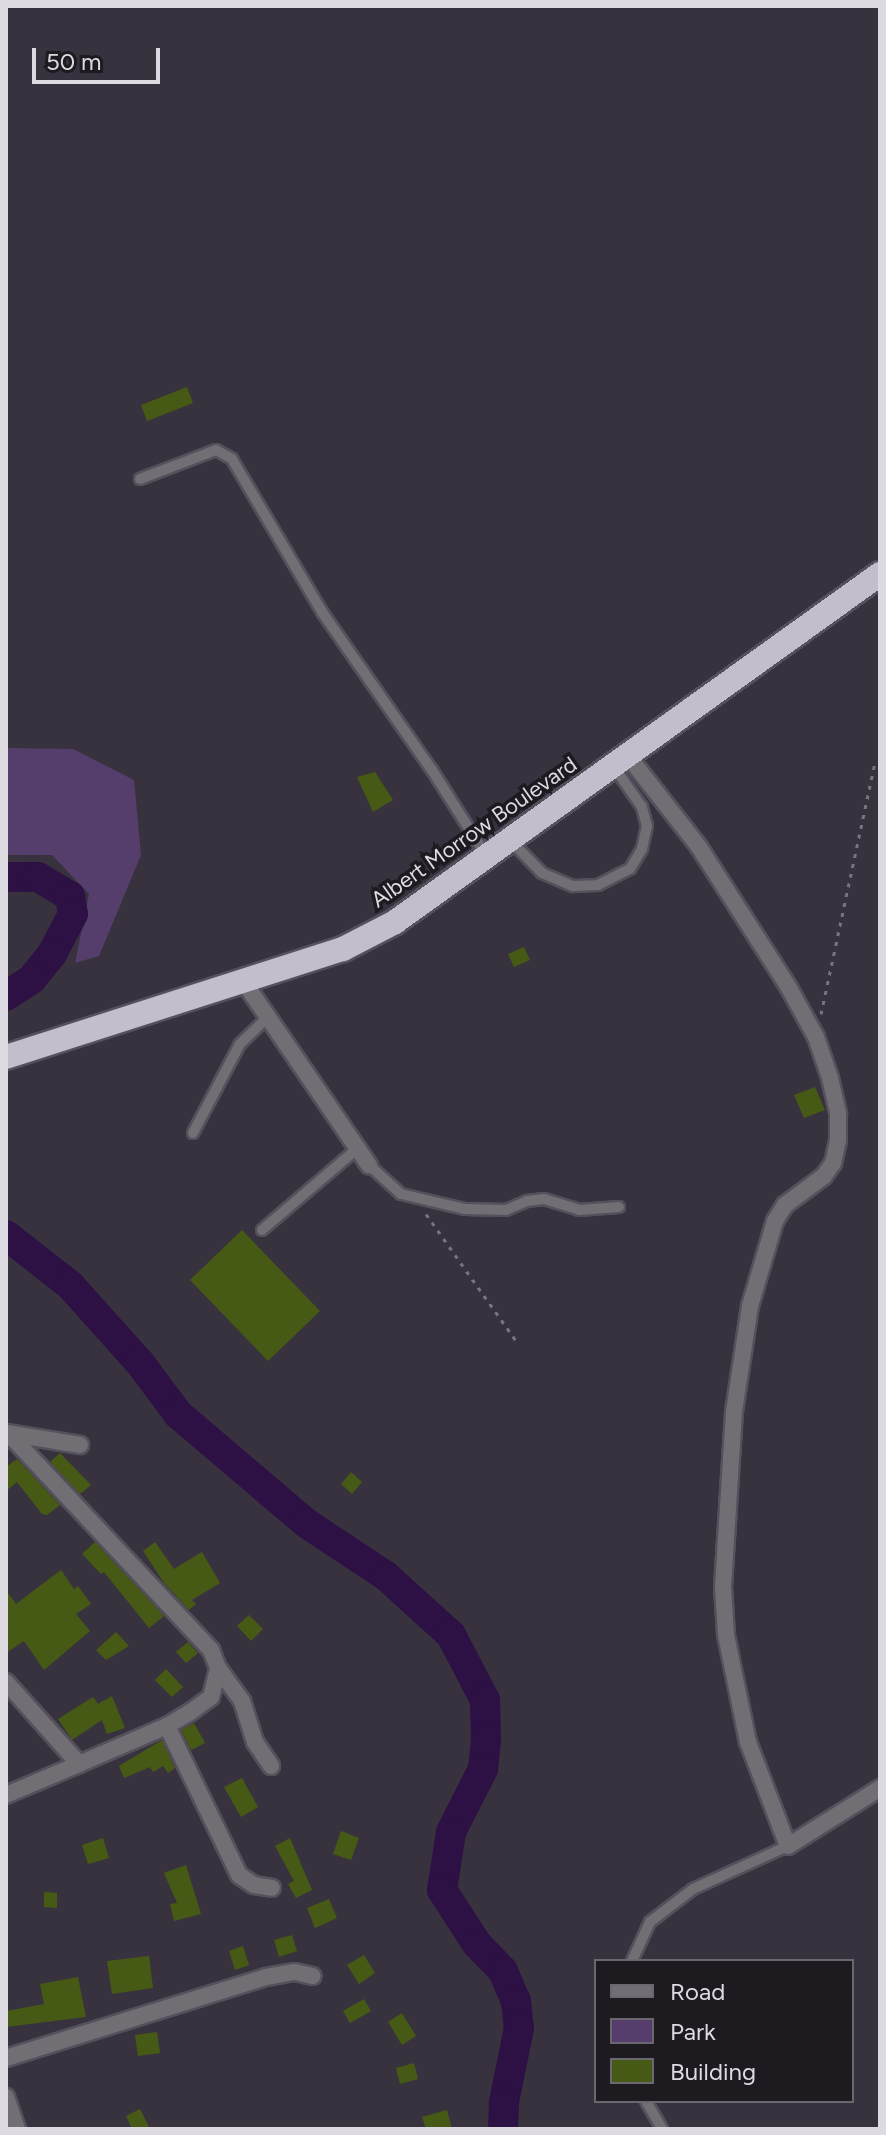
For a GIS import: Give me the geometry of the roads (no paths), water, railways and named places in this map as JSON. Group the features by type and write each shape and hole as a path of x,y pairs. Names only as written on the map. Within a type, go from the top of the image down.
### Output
{"highway":[{"name":"Albert Morrow Boulevard","path":"6,1057 343,949 395,922 880,574"}],"street":[{"path":"621,762 699,847 816,1037 838,1114 838,1140 833,1163 824,1176 785,1205 775,1221 750,1306 734,1412 724,1549 726,1635 736,1692 761,1780 788,1846 880,1788"},
{"path":"244,982 369,1165"},
{"path":"8,1434 80,1445"},
{"path":"8,1434 211,1650 218,1668 242,1701 255,1742 271,1766"},
{"path":"6,1795 167,1726 211,1697 218,1668"},
{"path":"6,1682 79,1764"},
{"path":"167,1726 239,1875 254,1885 272,1888"},
{"path":"6,2058 266,1977 295,1972 313,1976"},
{"path":"6,2097 17,2129"}],"lane":[{"path":"140,479 216,450 232,459 322,612 432,770 487,858"},
{"path":"511,841 542,873 573,886 598,885 630,869 642,849 647,826 642,807 621,762"},
{"path":"193,1133 240,1044 268,1017"},
{"path":"262,1230 358,1148"},
{"path":"369,1165 390,1187 415,1198 485,1212 506,1210 527,1201 544,1199 579,1210 619,1207"},
{"path":"633,1959 650,1922 693,1889 788,1846"},
{"path":"647,2103 662,2129"}],"waterway":[{"path":"6,877 38,877 70,896 73,914 52,954 32,979 6,996"},
{"path":"6,1235 70,1285 140,1363 178,1414 306,1523 386,1576 451,1635 485,1700 486,1740 483,1769 451,1832 442,1890 477,1944 503,1971 516,2001 519,2028 504,2102 503,2129"}]}
